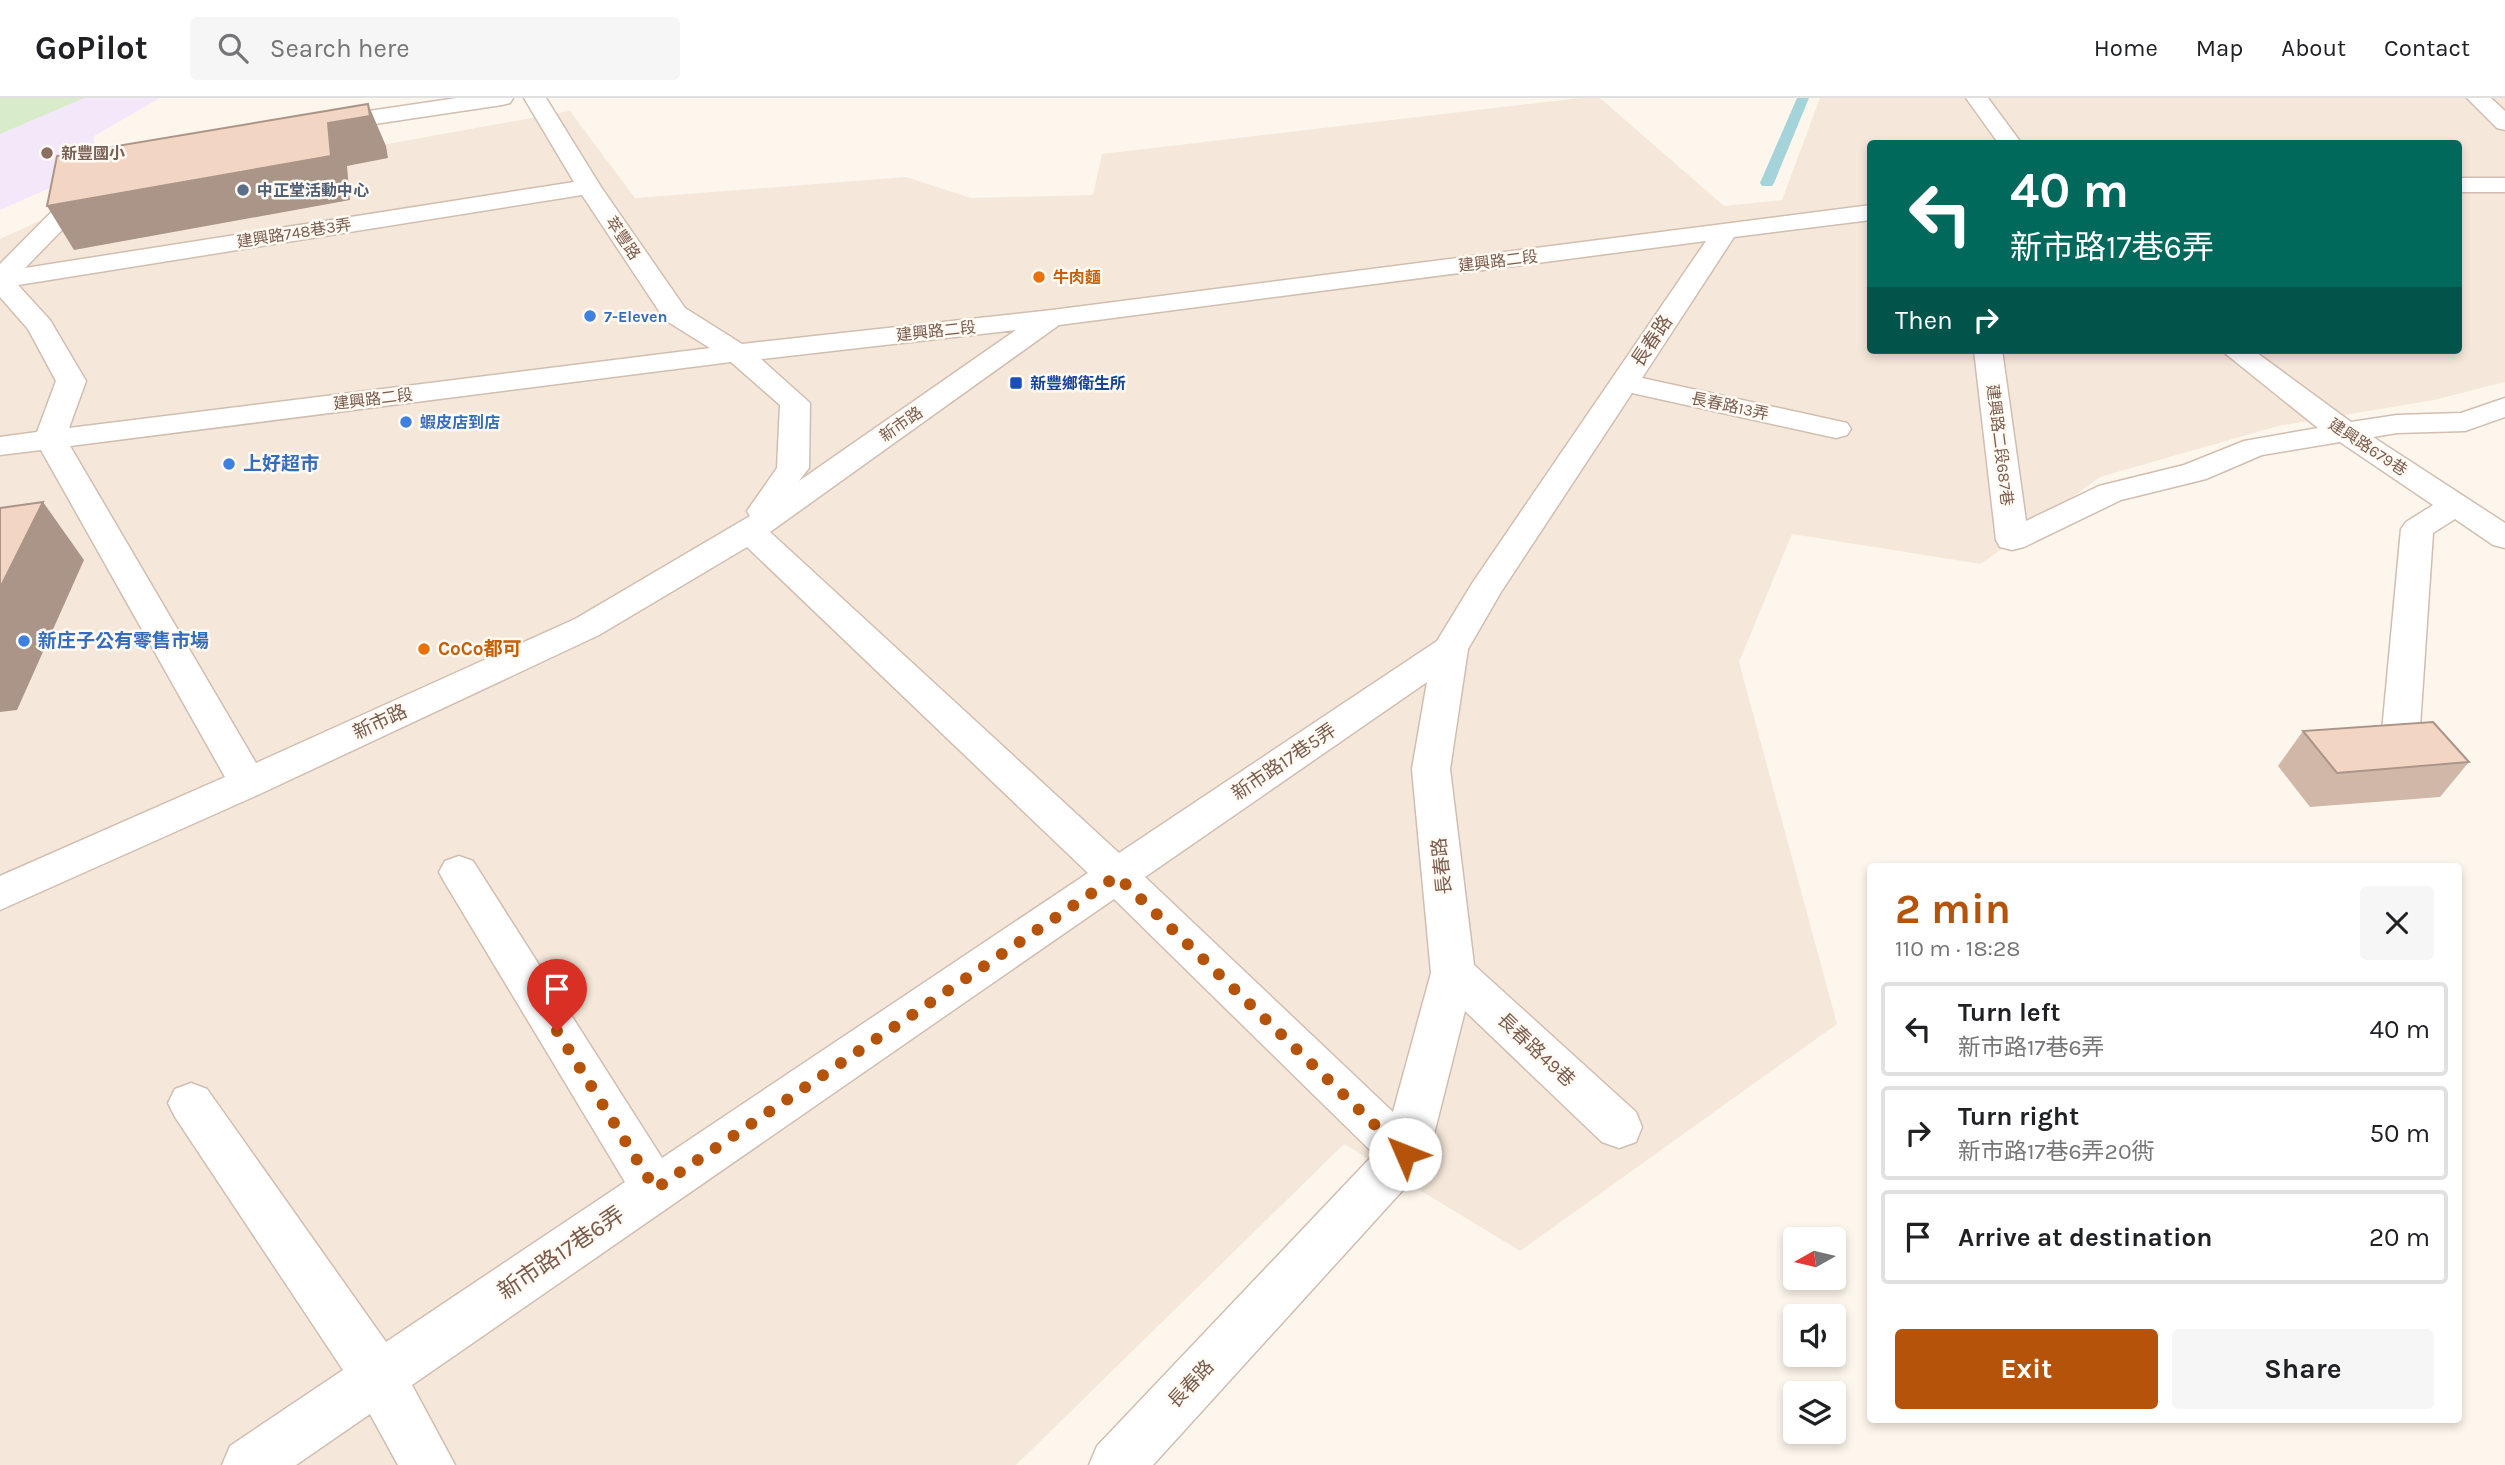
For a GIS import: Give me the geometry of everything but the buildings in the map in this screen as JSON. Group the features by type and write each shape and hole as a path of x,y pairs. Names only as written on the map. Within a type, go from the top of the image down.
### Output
{"street":[{"path":"293,129 502,98"},
{"name":"萃豐路","path":"534,98 589,187 675,314 737,353"},
{"path":"1977,98 2008,140"},
{"path":"2479,98 2505,123"},
{"path":"113,180 88,189 0,280 40,326 71,382 50,439 248,783"},
{"path":"2462,185 2505,185"},
{"name":"建興路748巷3弄","path":"0,280 589,187"},
{"name":"建興路二段","path":"0,446 737,353 1052,318 1867,213"},
{"name":"長春路","path":"1116,1465 1405,1154 1453,974 1432,769 1450,649 1485,590 1725,232"},
{"name":"新市路","path":"0,894 587,627 750,531 1052,318"},
{"name":"新市路","path":"737,353 795,403 793,468 750,531"},
{"name":"建興路二段687巷","path":"1989,354 2012,540 2110,493 2195,472 2255,447 2347,432"},
{"name":"建興路679巷","path":"2240,354 2322,417 2505,538"},
{"name":"長春路13弄","path":"1624,383 1836,429"},
{"path":"2347,432 2397,424 2465,422 2505,407"},
{"path":"2400,742 2417,529 2455,505"},
{"path":"750,531 1117,876 1405,1154"},
{"name":"新市路17巷5弄","path":"1117,876 1450,649"},
{"path":"458,872 655,1189"},
{"name":"新市路17巷6弄","path":"249,1465 1117,876"},
{"name":"長春路49巷","path":"1453,974 1619,1127"},
{"path":"191,1102 379,1377 428,1465"}],"shaded area":[{"name":"新豐國小","path":"0,98 160,98 94,136 93,169 0,210"},
{"path":"1580,98 1600,98 1724,206 1782,200 1820,98 2505,98 2505,382 2434,400 2278,426 2100,477 1981,564 1792,534 1739,662 1837,1024 1520,1251 1344,1144 1016,1465 0,1465 0,239 89,198 570,111 635,198 906,177 971,198 1093,195 1102,154"}],"green space":[{"path":"0,98 84,98 0,134"}],"waterway":[{"path":"1767,183 1803,98"}],"place":[{"name":"新豐國小","path":"47,153"},
{"name":"中正堂活動中心","path":"243,190"},
{"name":"牛肉麵","path":"1039,277"},
{"name":"7-Eleven","path":"590,316"},
{"name":"新豐鄉衛生所","path":"1016,383"},
{"name":"蝦皮店到店","path":"406,422"},
{"name":"上好超市","path":"229,464"},
{"name":"新庄子公有零售市場","path":"24,641"},
{"name":"CoCo都可","path":"424,649"}],"route":[{"path":"557,1031 655,1189 1117,876 1405,1154"}]}
